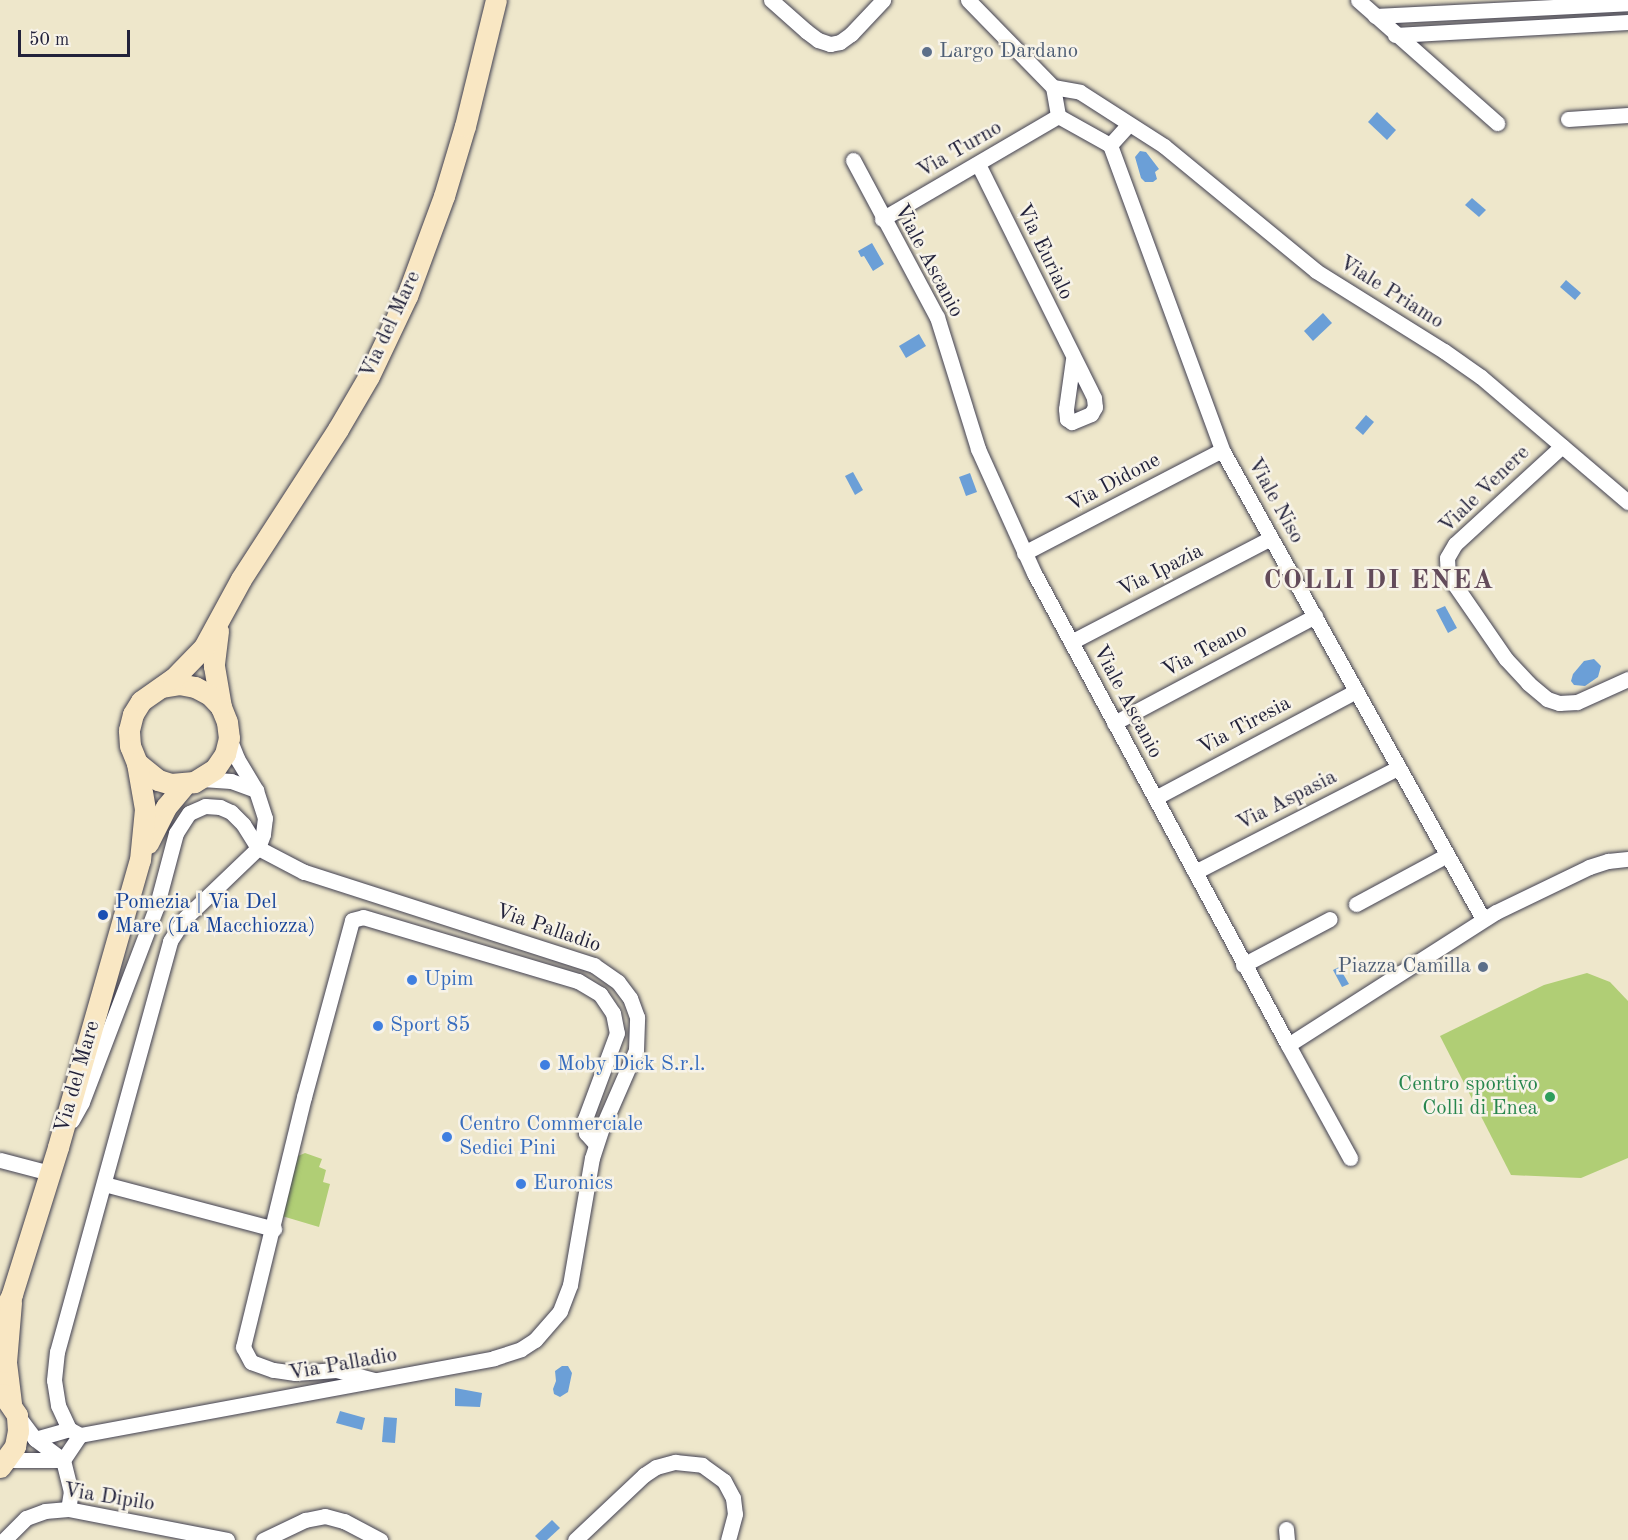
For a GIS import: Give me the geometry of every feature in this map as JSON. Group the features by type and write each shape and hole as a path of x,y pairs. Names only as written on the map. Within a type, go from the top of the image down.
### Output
{"main road":[{"name":"Via del Mare","path":"140,860 145,809 137,763 130,746 129,730 133,714 141,701 162,687 195,659 220,621 242,579 354,403 403,305 431,233 457,157 496,0"},
{"name":"Via del Mare","path":"0,1318 12,1294 58,1147 140,860 166,807 193,781 215,769 225,754 229,738 227,722 221,708 214,666 220,621"},
{"path":"162,687 178,684 195,687 210,695 221,708"},
{"path":"137,763 158,780 193,781"},
{"name":"Via del Mare","path":"4,1464 15,1446 18,1431 9,1403 6,1362 12,1294"}],"street":[{"path":"771,0 818,40 830,44 840,42 851,34 883,0"},
{"path":"968,0 1053,87 1058,116 1110,145 1130,124"},
{"path":"1358,0 1497,123"},
{"path":"1375,16 1628,3"},
{"path":"1604,4 1607,23"},
{"path":"1395,35 1628,22"},
{"name":"Viale Priamo","path":"1053,87 1080,92 1179,158 1316,271 1473,371 1628,502"},
{"path":"1568,119 1628,115"},
{"name":"Via Turno","path":"882,219 1058,116"},
{"name":"Viale Niso","path":"1110,145 1222,450 1483,919"},
{"name":"Viale Ascanio","path":"853,160 882,219 937,317 978,449 1024,554 1243,965 1350,1158"},
{"name":"Via Eurialo","path":"978,164 1073,359"},
{"name":"Viale Venere","path":"1562,446 1455,544 1447,558 1448,575 1506,659 1528,683 1547,699 1577,702 1628,679"},
{"name":"Via Didone","path":"1024,554 1222,450"},
{"name":"Via Ipazia","path":"1071,642 1271,538"},
{"name":"Via Teano","path":"1114,723 1315,616"},
{"name":"Via Tiresia","path":"1155,798 1356,691"},
{"path":"68,1509 71,1491 63,1460 74,1432 54,1390 55,1359 174,934 189,915 258,848 264,834 265,818 256,790 237,758 229,738"},
{"name":"Via Aspasia","path":"1195,872 1399,767"},
{"path":"193,781 231,781 256,790"},
{"name":"Via Palladio","path":"35,1438 374,1380 504,1356 521,1349 543,1333 560,1311 570,1285 585,1186 596,1144 630,1067 638,1042 634,1007 612,976 594,965 315,876 258,848 238,819 220,807 197,808 183,819 171,847 156,908 140,951 82,1102 58,1147"},
{"path":"1356,904 1447,855"},
{"path":"1288,1045 1483,919 1589,867 1608,861 1628,859"},
{"path":"374,1380 336,1370 280,1372 248,1359 243,1347 274,1229 304,1097 350,924 355,918 363,917 578,981 600,994 614,1013 617,1033 585,1119 586,1133 596,1144"},
{"path":"1243,965 1330,919"},
{"path":"0,1160 50,1173"},
{"path":"104,1184 274,1229"},
{"path":"9,1403 35,1438 63,1460"},
{"path":"4,1464 63,1460"},
{"path":"574,1540 644,1475 667,1463 687,1462 710,1469 727,1486 735,1514 728,1540"},
{"name":"Via Dipilo","path":"4,1540 13,1527 26,1518 45,1511 68,1509 222,1539"},
{"path":"263,1540 305,1520 325,1516 344,1521 380,1540"}],"green space":[{"name":"Centro sportivo Colli di Enea","path":"1587,973 1610,982 1628,1001 1628,1158 1581,1178 1511,1175 1440,1036 1544,985"},
{"path":"305,1153 322,1159 319,1167 326,1170 323,1182 330,1184 319,1227 282,1216 298,1156"}],"water":[{"path":"1377,112 1396,130 1387,140 1368,122"},
{"path":"1140,151 1146,152 1159,169 1155,172 1157,179 1153,182 1145,182 1141,178 1135,157"},
{"path":"1472,198 1486,210 1479,217 1465,205"},
{"path":"872,243 884,264 873,271 858,251"},
{"path":"1566,280 1581,293 1575,300 1560,287"},
{"path":"1323,313 1332,323 1313,341 1304,331"},
{"path":"919,334 926,346 906,358 899,346"},
{"path":"1366,415 1374,422 1363,435 1355,428"},
{"path":"853,472 863,490 855,495 845,476"},
{"path":"970,473 977,492 966,496 959,477"},
{"path":"1445,606 1457,628 1448,633 1436,610"},
{"path":"1594,659 1601,666 1598,677 1585,686 1574,685 1571,681 1573,674 1584,661"},
{"path":"1339,967 1349,984 1342,987 1333,970"},
{"path":"562,1366 568,1366 572,1373 568,1392 560,1397 554,1394 553,1389 556,1381 555,1371"},
{"path":"455,1388 482,1393 480,1407 455,1406"},
{"path":"340,1411 365,1418 362,1430 336,1423"},
{"path":"384,1417 397,1418 395,1443 382,1442"},
{"path":"552,1520 560,1528 547,1540 539,1540 535,1536"}],"place":[{"name":"Largo Dardano","path":"927,52"},
{"name":"Pomezia | Via Del Mare (La Macchiozza)","path":"103,915"},
{"name":"Piazza Camilla","path":"1483,967"},
{"name":"Upim","path":"412,980"},
{"name":"Sport 85","path":"378,1026"},
{"name":"Moby Dick S.r.l.","path":"545,1065"},
{"name":"Centro sportivo Colli di Enea","path":"1550,1097"},
{"name":"Centro Commerciale Sedici Pini","path":"447,1137"},
{"name":"Euronics","path":"521,1184"}],"district":[{"name":"COLLI DI ENEA","path":"1379,581"}]}
